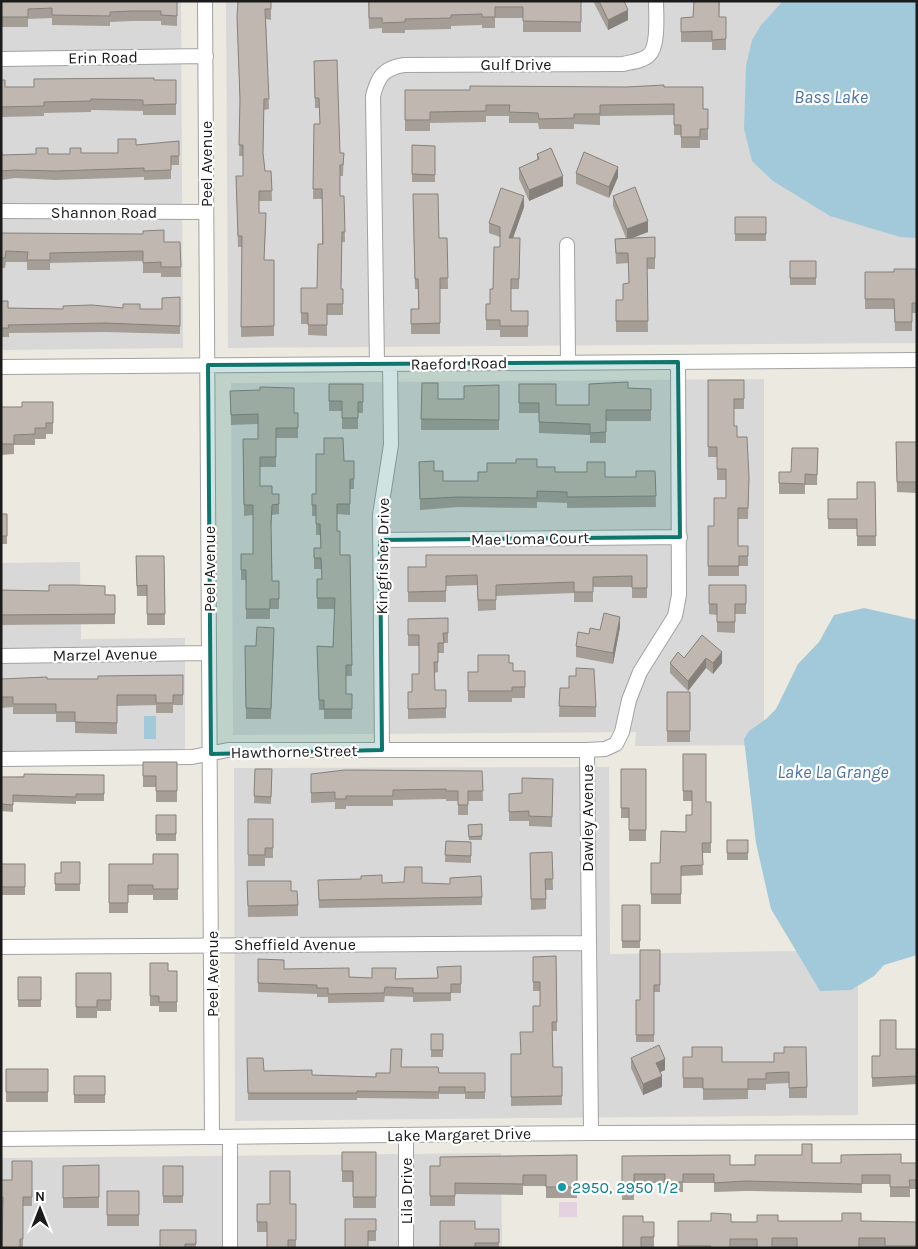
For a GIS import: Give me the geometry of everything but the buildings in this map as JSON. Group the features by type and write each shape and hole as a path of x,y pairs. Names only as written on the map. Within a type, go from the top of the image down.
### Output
{"street":[{"name":"Peel Avenue","path":"205,1 212,1137"},
{"name":"Gulf Drive","path":"382,73 390,67 404,64 623,64 639,60 650,55 656,34 656,1"},
{"name":"Erin Road","path":"1,59 206,56"},
{"name":"Kingfisher Drive","path":"382,73 373,96 383,364 391,445 390,462 382,496 380,540 382,750"},
{"name":"Shannon Road","path":"1,212 206,212"},
{"path":"567,245 568,361"},
{"name":"Raeford Road","path":"1,367 568,361 917,360"},
{"name":"Dawley Avenue","path":"591,1133 587,750 606,749 616,744 622,732 629,700 640,672 675,616 679,595 680,537 678,362"},
{"name":"Mae Loma Court","path":"380,540 680,537"},
{"name":"Marzel Avenue","path":"1,656 209,653"},
{"name":"Hawthorne Street","path":"1,759 192,758 228,750 587,750"},
{"name":"Sheffield Avenue","path":"1,947 588,942"},
{"name":"Lake Margaret Drive","path":"1,1139 917,1132"},
{"name":"Lila Drive","path":"406,1135 406,1248"},
{"path":"230,1137 230,1248"}],"highlighted area":[{"path":"678,362 680,537 380,540 382,750 211,754 208,365"}],"shaded area":[{"path":"1,1 181,1 183,348 1,350"},
{"path":"226,1 917,1 917,343 228,348"},
{"path":"764,379 764,745 635,746 636,732 233,735 231,383"},
{"path":"80,562 81,639 185,638 185,750 1,751 1,563"},
{"path":"609,767 610,954 801,951 858,914 858,1115 235,1121 234,768"},
{"path":"501,1153 502,1248 1,1248 1,1158"},
{"path":"559,1202 577,1202 577,1217 559,1217"}],"water":[{"name":"Bass Lake","path":"783,1 917,1 917,238 900,237 830,216 773,181 752,161 744,129 746,66 752,40 761,25"},
{"name":"Lake La Grange","path":"864,608 917,620 917,955 884,965 874,976 851,990 820,991 771,909 756,843 744,739 749,731 776,709 798,664 819,642 834,615"},
{"path":"144,716 156,716 156,739 144,739"}],"place":[{"name":"2950, 2950 1/2","path":"562,1187"}]}
